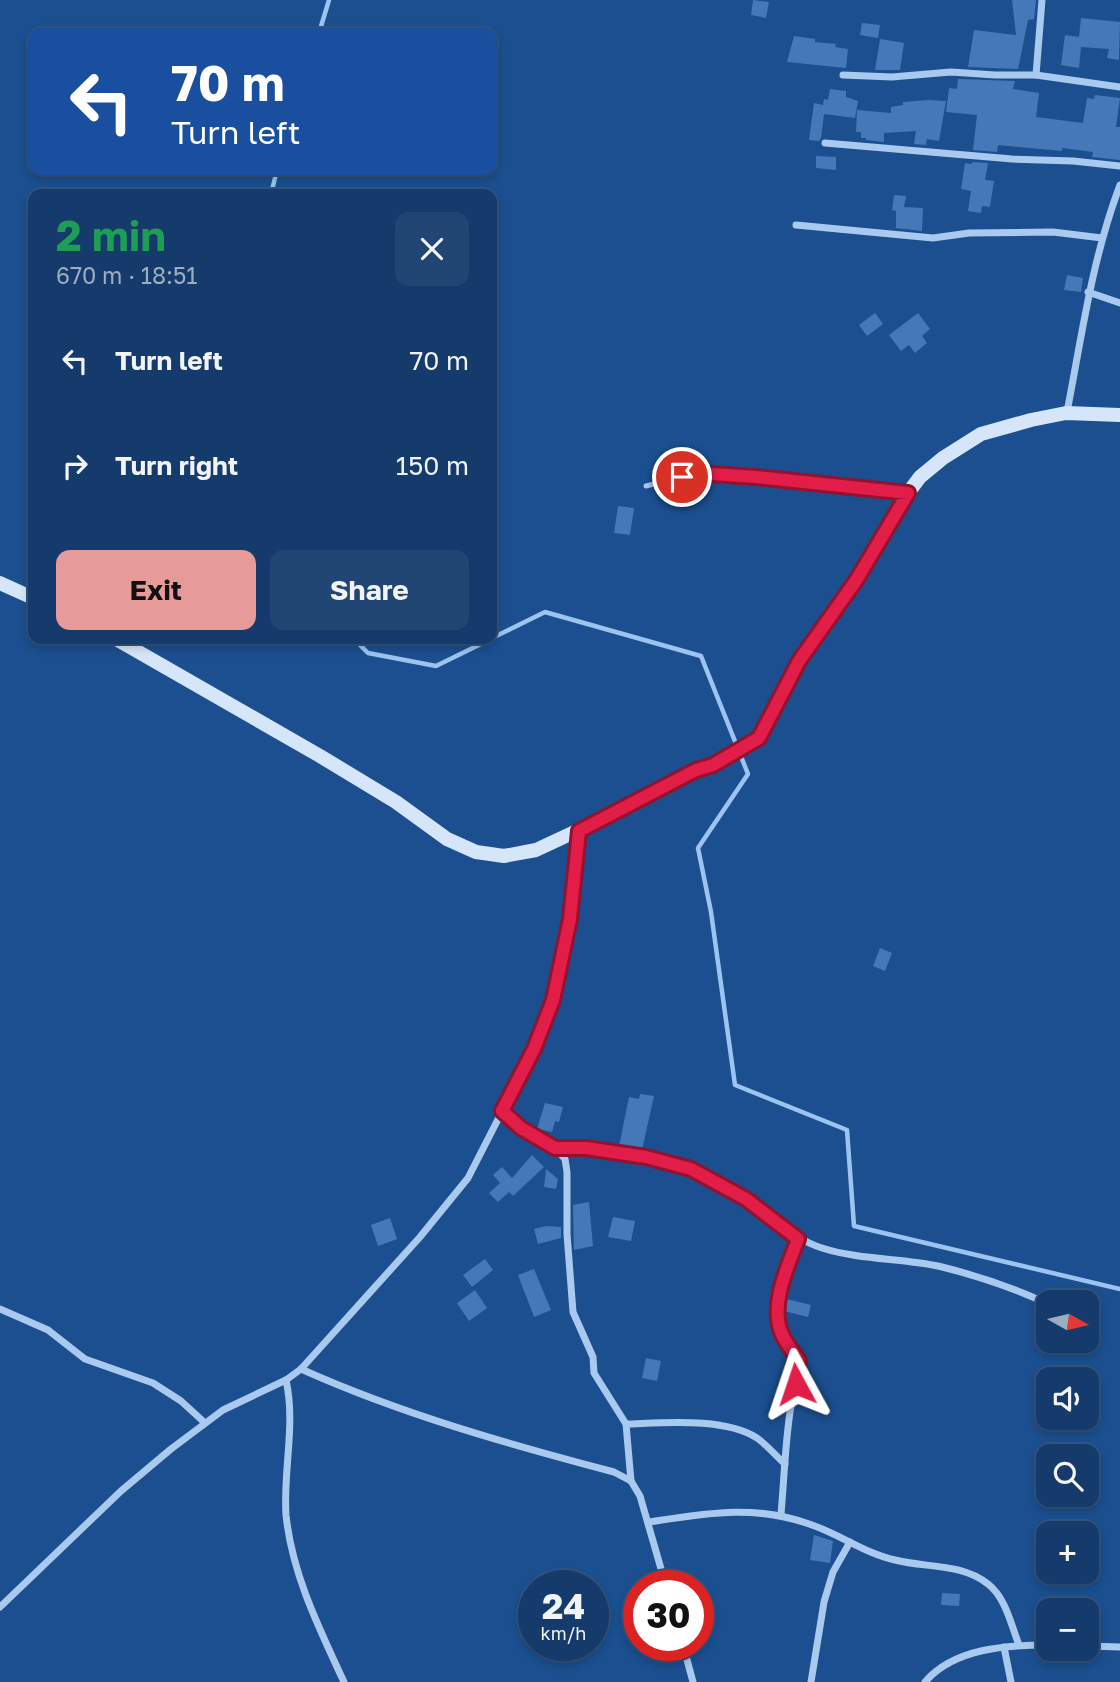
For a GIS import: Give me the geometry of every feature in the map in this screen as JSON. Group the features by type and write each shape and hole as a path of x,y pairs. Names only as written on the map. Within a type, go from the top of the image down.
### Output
{"street":[{"path":"1036,75 1042,0"},
{"path":"843,75 892,76 951,72 1036,75 1120,88"},
{"path":"825,143 1120,166"},
{"path":"1066,413 1088,292 1120,185"},
{"path":"796,225 933,238 969,233 1054,232 1102,238"},
{"path":"1088,292 1120,303"},
{"path":"125,644 397,802 447,839 476,852 504,856 536,850 579,831 696,770 713,765 759,738 799,661 857,579 908,493 920,477 943,458 981,434 1066,413 1120,415"},
{"path":"0,583 28,596"},
{"path":"0,1607 121,1491 205,1423 223,1410 286,1380 301,1369 420,1237 468,1178 534,1049 553,1000 570,919 579,831"},
{"path":"502,1111 521,1128 555,1148 565,1159 573,1312 593,1357 594,1373 626,1424 631,1480 649,1522 662,1570"},
{"path":"555,1148 586,1148 646,1157 691,1169 746,1199 798,1239 823,1249 876,1260 936,1266 1036,1298"},
{"path":"781,1514 790,1413 799,1361 785,1342 779,1328 778,1315 785,1275 798,1239"},
{"path":"0,1310 48,1329 85,1359 153,1382 181,1401 205,1423"},
{"path":"301,1369 385,1405 496,1441 614,1472 631,1480"},
{"path":"286,1380 291,1404 286,1515 292,1551 302,1587 344,1682"},
{"path":"626,1424 689,1423 721,1426 756,1438 785,1464"},
{"path":"649,1522 721,1511 781,1514 814,1525 874,1555 969,1573 989,1585 1003,1603 1019,1645"},
{"path":"811,1682 824,1602 833,1572 850,1542"},
{"path":"925,1682 934,1672 971,1654 1004,1647 1036,1645"},
{"path":"1099,1646 1120,1647"},
{"path":"1004,1647 1011,1682"},
{"path":"688,1661 694,1682"}],"lane":[{"path":"646,486 682,477 712,474 908,493"}],"building":[{"path":"753,0 769,2 766,18 751,15"},
{"path":"1012,0 1036,0 1034,19 1028,20 1018,69 968,67 974,30 1016,35"},
{"path":"1081,18 1120,22 1119,60 1107,58 1109,49 1081,47 1079,68 1061,65 1065,35 1079,37"},
{"path":"862,23 880,25 878,38 860,35"},
{"path":"794,36 848,49 846,68 787,62"},
{"path":"880,39 904,43 900,70 875,70"},
{"path":"958,79 1015,81 1013,89 1039,93 1036,117 1083,123 1087,98 1094,99 1095,95 1120,98 1116,127 1120,127 1120,160 1092,157 1093,152 1062,148 1062,151 998,145 997,152 973,150 977,115 946,112 949,88 957,89"},
{"path":"830,89 846,91 846,97 858,101 855,118 824,114 821,138 819,141 809,140 814,103 823,105 824,99 828,100"},
{"path":"946,101 939,141 927,139 926,145 914,144 916,131 884,133 884,142 866,140 861,138 861,132 856,132 857,110 891,113 891,107 903,105 903,102"},
{"path":"816,156 836,157 836,170 816,168"},
{"path":"965,163 988,163 985,180 994,181 990,207 982,206 981,213 968,211 971,191 961,189"},
{"path":"894,195 906,196 904,207 923,208 922,231 896,228 896,211 892,210"},
{"path":"1067,275 1083,278 1081,292 1064,290"},
{"path":"875,313 883,324 867,336 859,325"},
{"path":"918,313 930,329 922,336 927,343 915,353 909,345 901,351 889,335"},
{"path":"618,506 634,508 630,535 614,533"},
{"path":"880,948 892,953 885,971 873,966"},
{"path":"640,1094 654,1096 642,1150 619,1146 629,1097 639,1099"},
{"path":"545,1103 563,1107 559,1122 555,1121 552,1132 537,1129"},
{"path":"532,1155 544,1167 513,1196 509,1192 498,1202 489,1193 500,1183 493,1175 502,1167 512,1178"},
{"path":"546,1169 558,1179 556,1189 544,1187"},
{"path":"589,1202 593,1246 574,1250 573,1205"},
{"path":"613,1217 635,1221 631,1241 608,1237"},
{"path":"390,1218 397,1239 378,1246 371,1225"},
{"path":"546,1226 561,1227 561,1238 538,1244 534,1229"},
{"path":"485,1259 493,1270 472,1287 463,1275"},
{"path":"534,1269 551,1310 534,1317 518,1275"},
{"path":"475,1290 487,1308 469,1321 457,1303"},
{"path":"787,1299 811,1305 808,1317 784,1311"},
{"path":"646,1358 661,1361 657,1381 642,1378"},
{"path":"814,1535 833,1541 830,1563 810,1560"},
{"path":"942,1593 960,1594 959,1606 941,1605"}],"waterway":[{"path":"321,28 329,0"},
{"path":"272,189 276,175"},
{"path":"497,636 545,612 701,656 748,774 698,848 711,912 735,1085 847,1130 854,1226 1120,1289"},
{"path":"359,644 368,653 436,666 481,644"}],"route":[{"path":"682,477 712,474 756,477 908,493 857,579 799,661 759,738 713,765 696,770 579,831 570,919 553,1000 534,1049 502,1111 521,1128 555,1148 586,1148 646,1157 691,1169 746,1199 798,1239 785,1275 778,1315 779,1328 785,1342 799,1361 796,1384"}]}
